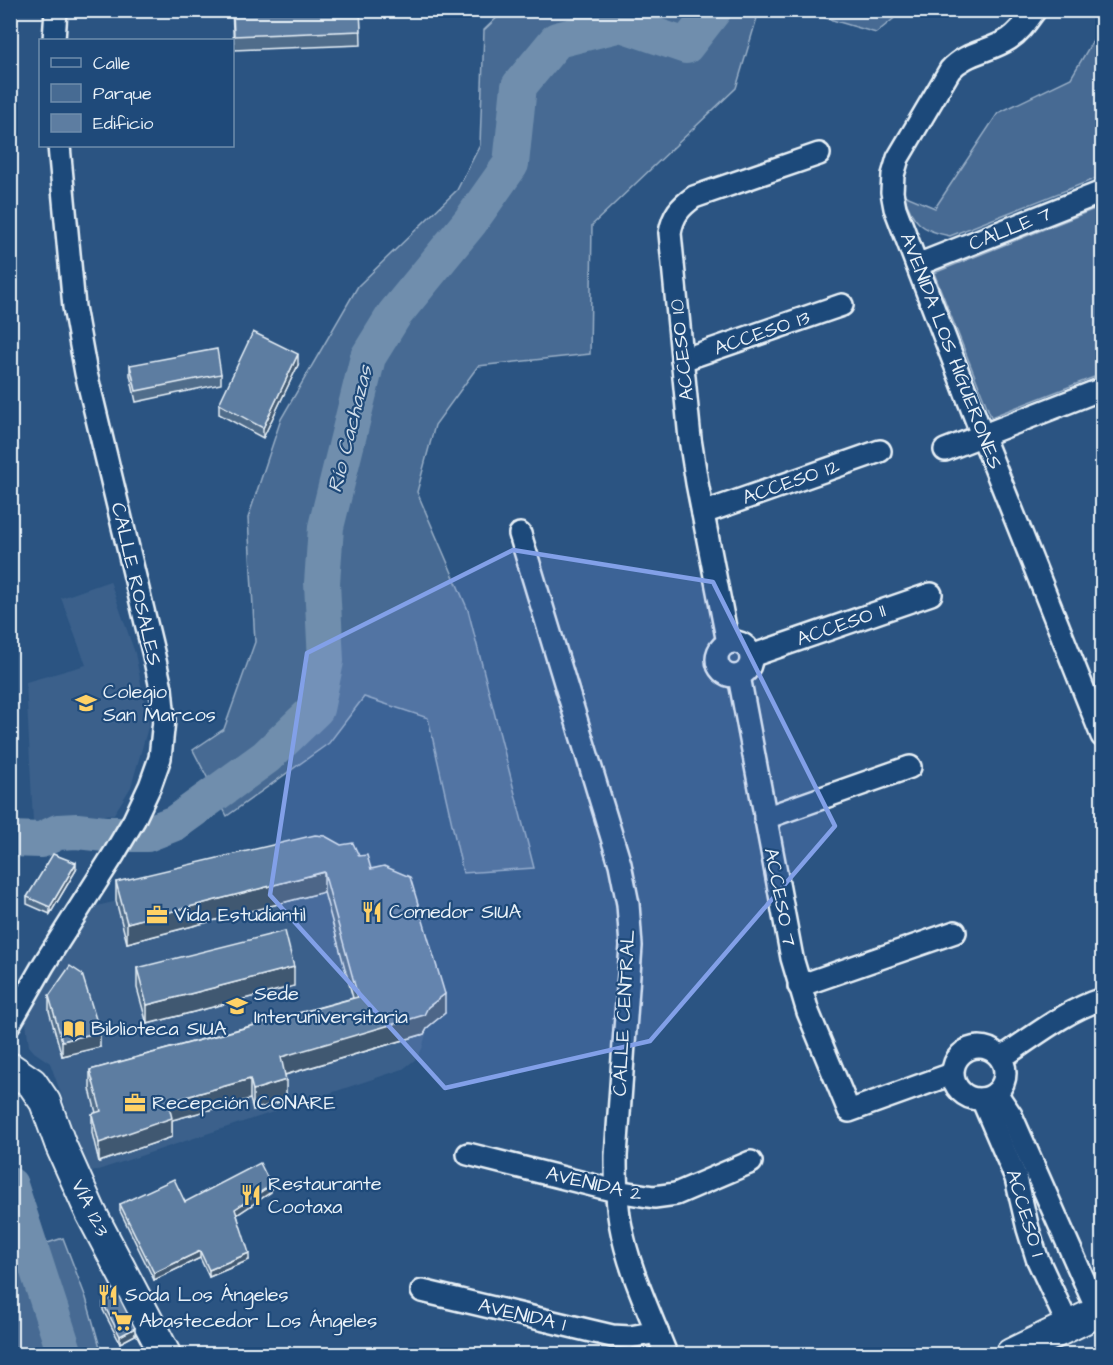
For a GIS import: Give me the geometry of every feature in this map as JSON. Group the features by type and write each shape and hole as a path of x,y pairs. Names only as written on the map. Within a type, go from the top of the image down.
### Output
{"main road":[{"name":"VÍA 123","path":"10,1068 32,1083 45,1102 61,1146 92,1213 165,1354"},
{"path":"1016,1353 1100,1311"}],"street":[{"path":"54,39 56,10"},
{"name":"AVENIDA LOS HIGUERONES","path":"1035,10 1022,28 1011,38 958,61 950,70 898,158 892,175 892,192 895,208 982,435 1102,736"},
{"name":"CALLE ROSALES","path":"10,1023 134,820 160,758 164,720 161,688 86,373 74,307 59,147"},
{"name":"ACCESO 10","path":"729,643 690,439 670,233 672,221 680,207 694,196 819,154"},
{"name":"CALLE 7","path":"917,265 1102,192"},
{"name":"ACCESO 13","path":"682,360 842,305"},
{"path":"945,450 1102,389"},
{"name":"ACCESO 12","path":"703,513 879,451"},
{"name":"CALLE CENTRAL","path":"520,534 620,864 628,904 631,946 616,1156 616,1191 626,1251 666,1354"},
{"name":"ACCESO 11","path":"751,656 931,594"},
{"path":"729,643 740,643 745,646 751,656 750,666 744,674 739,676 728,676 720,669 716,659 720,649 729,643"},
{"name":"ACCESO 7","path":"739,676 799,986 849,1111 952,1074"},
{"path":"765,819 910,766"},
{"path":"799,986 954,932"},
{"path":"1000,1058 1061,1018 1084,1005 1102,999"},
{"path":"970,1048 987,1048 1000,1058 1005,1072 1004,1080 989,1096 965,1096 954,1083 952,1074 957,1058 970,1048"},
{"name":"ACCESO 1","path":"989,1096 1011,1115 1078,1267 1100,1311"},
{"name":"ACCESO 1","path":"989,1096 1016,1178 1028,1228 1048,1282 1069,1327"},
{"name":"AVENIDA 2","path":"468,1154 616,1191 654,1197 676,1194 751,1162"},
{"path":"1016,1178 1035,1168"},
{"path":"1048,1282 1078,1267"},
{"name":"AVENIDA 1","path":"422,1291 612,1336 630,1337 657,1332"}],"highlighted area":[{"path":"513,550 713,582 835,826 650,1041 445,1088 270,895 307,653"}],"shaded area":[{"name":"Colegio San Marcos","path":"110,581 135,653 149,724 131,787 114,814 33,822 26,682 86,665 61,598"},
{"name":"Sede Interuniversitaria","path":"317,852 347,857 378,868 410,897 445,1013 428,1027 422,1049 416,1059 403,1069 89,1173 50,1063 29,1046 26,1023 27,1013 33,999 97,906"}],"green space":[{"path":"903,10 876,33 802,11"},
{"path":"504,11 759,11 736,88 592,225 590,354 478,366 435,425 417,492 468,610 534,868 463,873 428,718 364,697 329,743 227,816 193,750 224,729 255,642 248,518 281,419 358,286 457,190 480,145 484,30"},
{"path":"1102,25 1102,176 950,236 932,231 920,224 911,212 904,195 935,208 998,113 1071,78"},
{"path":"1102,206 1102,374 991,417 934,273"},
{"path":"11,1197 26,1250 63,1238 86,1298 102,1354 13,1354 10,1346"}],"building":[{"path":"233,10 360,10 361,31 234,36"},
{"path":"253,332 298,354 263,428 219,404"},
{"path":"217,349 221,374 136,391 130,365"},
{"path":"315,835 325,836 341,845 353,843 359,856 367,855 371,869 384,866 410,877 445,994 428,1007 424,1015 281,1057 286,1080 253,1090 250,1079 168,1102 172,1118 99,1143 92,1114 101,1111 90,1070 358,997 324,872 127,923 116,882"},
{"path":"53,854 76,863 50,907 27,897"},
{"path":"285,931 294,967 147,1005 137,968"},
{"name":"Biblioteca SIUA","path":"70,966 82,974 100,1032 62,1041 49,996"},
{"path":"260,1163 271,1185 235,1209 249,1253 209,1270 200,1251 154,1273 120,1204 174,1179 185,1202"},
{"path":"118,1295 135,1328 120,1336 103,1303"}],"waterway":[{"name":"Río Cachazas","path":"10,839 41,840 58,832 77,831 147,834 175,823 266,757 316,709 326,661 322,583 326,527 368,357 394,315 470,222 511,164 519,86 557,40 621,24 686,46 714,10"},
{"path":"10,1185 65,1354"}],"place":[{"name":"Colegio San Marcos","path":"86,703"},
{"name":"Comedor SIUA","path":"372,912"},
{"name":"Vida Estudiantil","path":"157,915"},
{"name":"Sede Interuniversitaria","path":"237,1006"},
{"name":"Biblioteca SIUA","path":"74,1029"},
{"name":"Recepción CONARE","path":"135,1103"},
{"name":"Restaurante Cootaxa","path":"251,1195"},
{"name":"Soda Los Ángeles","path":"108,1295"},
{"name":"Abastecedor Los Ángeles","path":"122,1321"}]}
